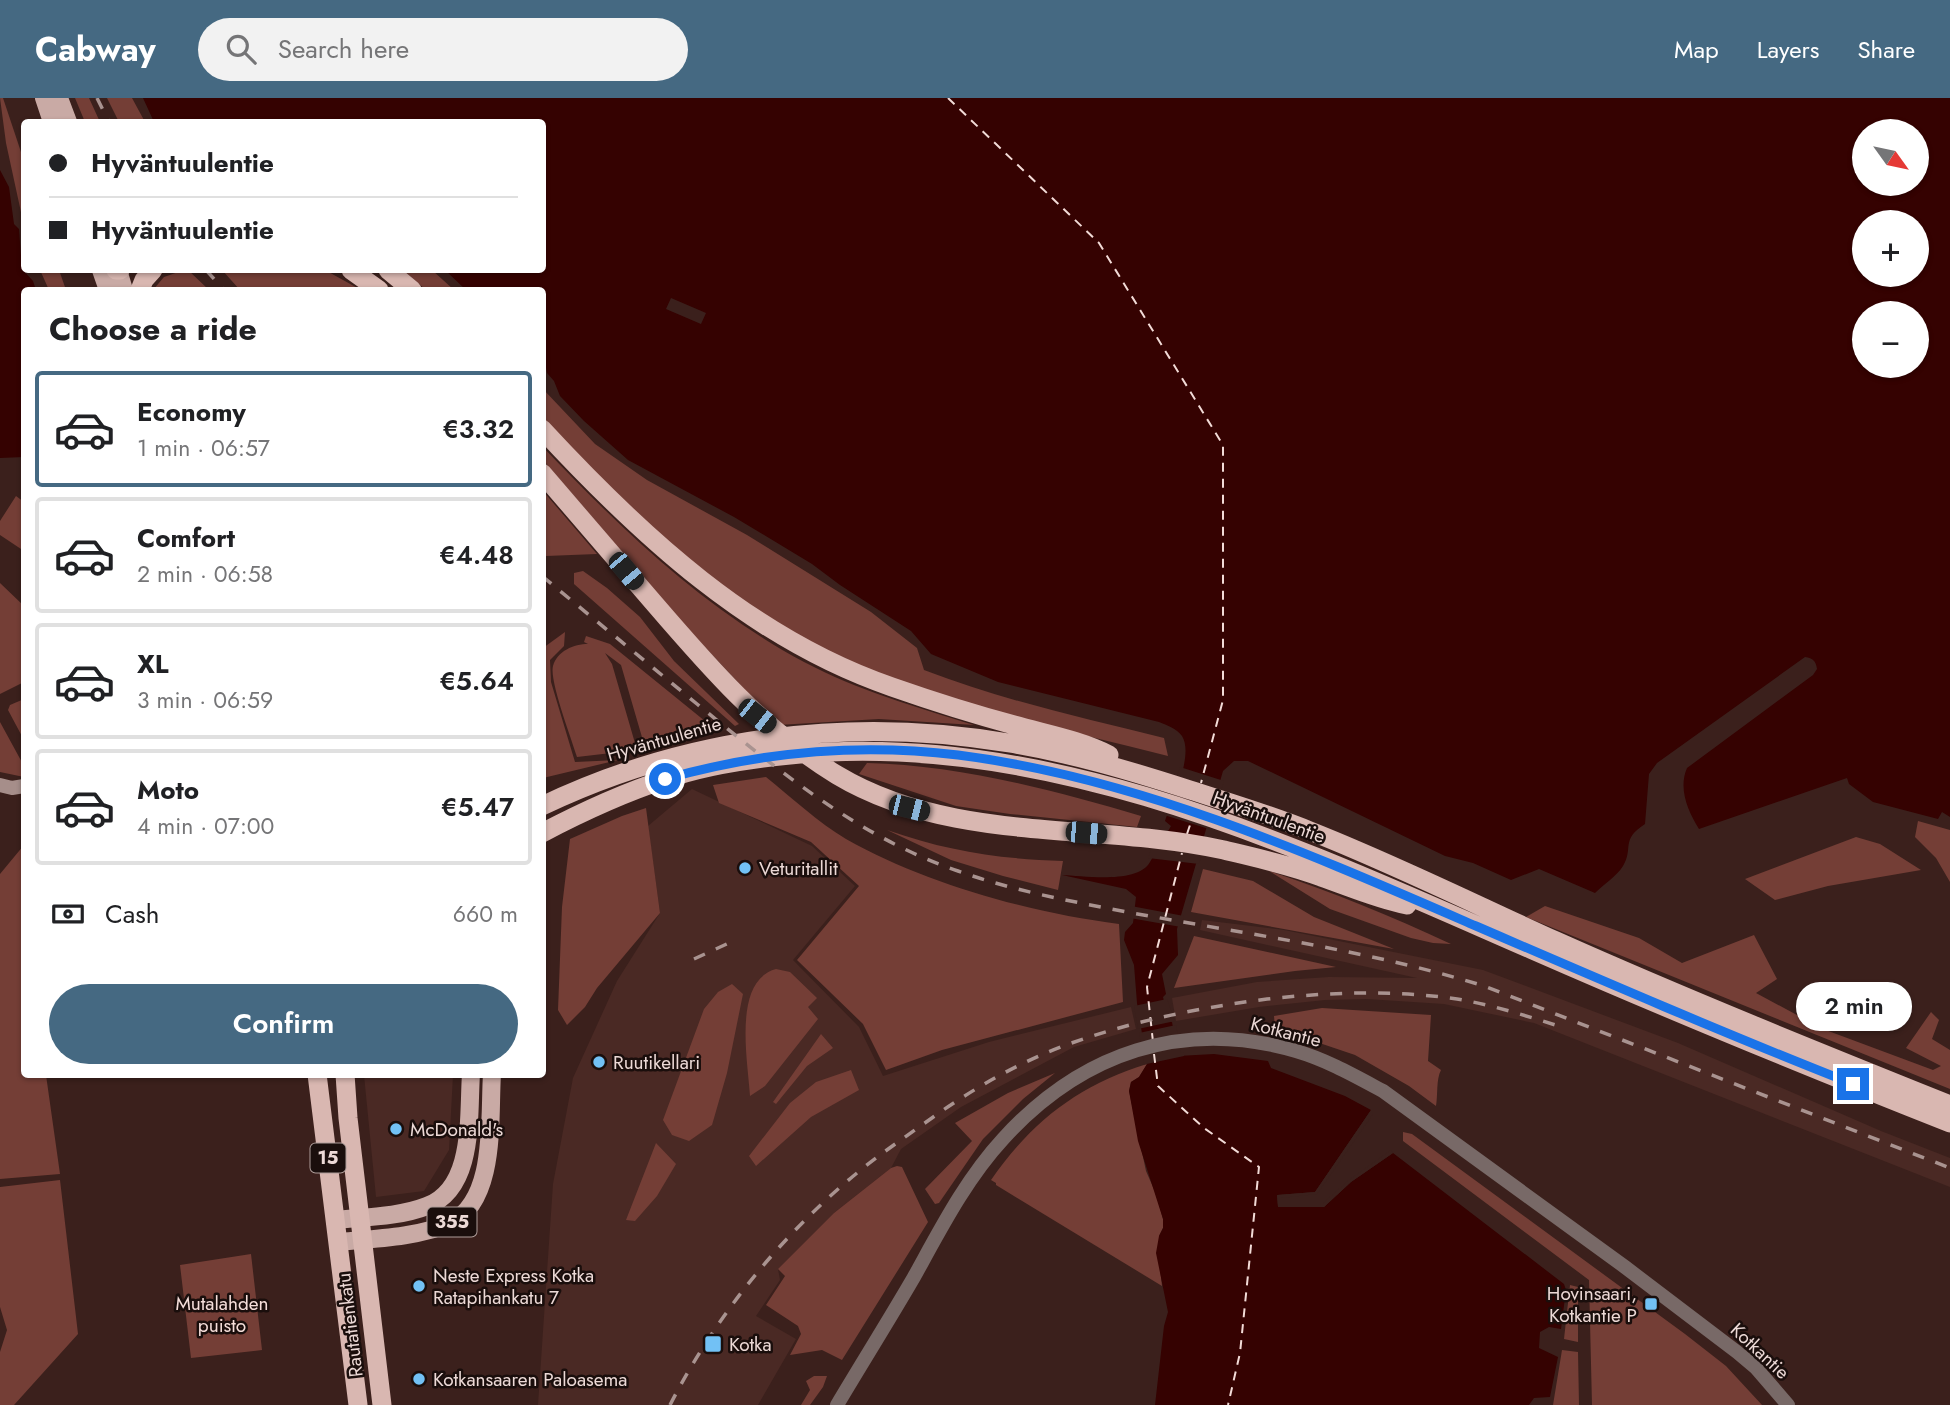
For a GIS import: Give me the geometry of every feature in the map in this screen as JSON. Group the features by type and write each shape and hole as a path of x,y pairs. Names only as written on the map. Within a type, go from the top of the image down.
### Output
{"highway":[{"path":"355,273 375,287"},
{"path":"392,273 408,287"},
{"path":"546,433 650,538 760,623 811,652 890,686 1009,724 1094,747 1156,779"},
{"path":"546,478 676,629 748,707 799,749 838,776 909,808 957,820 1137,838 1222,850 1319,876 1381,900 1449,914"},
{"name":"Hyväntuulentie","path":"546,831 665,779 822,742 894,730 977,738 1092,760 1308,830 1647,981 1950,1105"},
{"name":"Hyväntuulentie","path":"546,804 657,761 743,740 822,742 955,755 1010,763 1078,778 1231,825 1303,853 1640,997 1950,1123"},
{"name":"15","path":"317,1078 338,1242"},
{"name":"15","path":"345,1078 363,1240"},
{"name":"Rautatienkatu","path":"363,1240 382,1405"},
{"name":"Rautatienkatu","path":"338,1242 358,1405"}],"main road":[{"path":"44,98 51,119"},
{"path":"59,98 67,119"},
{"path":"0,785 12,788 21,786"},
{"name":"355","path":"335,1220 414,1210 429,1205 446,1194 456,1180 462,1164 471,1078"},
{"name":"355","path":"338,1242 434,1228 451,1223 464,1214 478,1197 484,1179 492,1078"}],"street":[{"name":"Kotkantie","path":"837,1405 948,1217 1002,1140 1066,1084 1104,1062 1129,1052 1182,1040 1226,1038 1272,1045 1323,1061 1383,1091 1737,1352 1756,1368 1788,1405"}],"shaded area":[{"path":"143,98 1950,98 1950,817 1942,812 1938,819 1873,802 1849,784 1847,778 1699,829 1684,792 1687,768 1813,675 1817,669 1816,664 1805,657 1657,763 1649,774 1645,824 1630,840 1626,860 1620,870 1595,893 1539,869 1511,880 1473,863 1445,856 1248,761 1234,761 1223,771 1177,929 1178,955 1162,974 1166,994 1163,997 1169,1021 1172,1022 1178,1056 1214,1054 1268,1061 1271,1068 1345,1096 1371,1110 1315,1192 1277,1195 1278,1207 1324,1207 1351,1182 1393,1153 1564,1284 1566,1290 1561,1329 1549,1327 1540,1332 1539,1348 1558,1357 1550,1397 1534,1398 1529,1405 1155,1405 1168,1312 1156,1253 1163,1219 1138,1141 1129,1091 1131,1082 1139,1077 1147,1064 1134,965 1124,940 1125,932 1133,923 1136,897 1126,889 1062,875 1110,877 1144,869 1150,862 1162,831 1167,833 1171,826 1165,821 1184,766 1185,744 1182,736 1175,729 1159,722 998,682 931,654 911,631 812,564 734,517 628,460 560,396 554,381 547,373 546,287 463,287 448,273 546,273 546,119 153,119","holes":["671,298 706,313 701,324 666,309"]},
{"path":"0,170 9,187 14,224 19,229 21,273 26,273 35,287 21,287 21,457 0,458"},
{"path":"692,789 812,846 855,886 793,960 859,1027 883,1076 989,1042 1131,1007 1136,1029 1074,1047 961,1107 901,1149 891,1168 834,1213 778,1269 780,1280 756,1316 796,1339 758,1405 538,1405 553,1184 573,1078 617,981 660,913 648,826"},
{"path":"1202,920 1284,930 1483,970 1678,1043 1950,1158 1950,1187 1534,1023 1444,1004 1367,999 1325,1000 1259,1007 1176,1021 1172,998 1257,982 1329,977 1417,978 1200,930"},
{"path":"364,1078 453,1078 449,1150 424,1191 376,1197"}],"green space":[{"path":"0,98 3,98 21,152 21,212 6,143"},
{"path":"75,98 89,98 99,119 84,119"},
{"path":"107,98 132,98 143,119 118,119"},
{"path":"41,273 60,273 65,287 48,287"},
{"path":"175,273 191,273 206,287 156,287 164,277"},
{"path":"225,273 330,273 356,287 237,287"},
{"path":"406,273 435,273 451,287 423,287"},
{"path":"546,392 595,444 647,480 747,535 871,612 917,648 924,670 1073,716 1164,738 1168,756 1008,716 929,692 852,663 808,642 725,588 686,557 611,489 546,421"},
{"path":"546,450 664,564 697,592 767,641 845,681 974,725 879,719 778,725 685,626 546,464"},
{"path":"546,494 597,554 546,556"},
{"path":"16,496 21,500 21,549 0,535 0,521"},
{"path":"583,571 640,617 674,661 739,724 735,726 574,584 574,573"},
{"path":"0,583 21,603 21,684 0,694"},
{"path":"565,632 564,646 550,660 551,682 575,762 618,760 546,777 546,646"},
{"path":"586,636 610,644 716,730 657,745 646,751 621,665 605,653 612,664 637,750 577,757 558,696 553,666 558,656 567,649 588,644 584,642"},
{"path":"21,700 21,734 8,710 10,705"},
{"path":"0,722 21,760 21,776 0,772"},
{"path":"867,763 936,768 1006,780 1141,816 1137,827 956,806 859,774"},
{"path":"766,777 836,833 909,869 1014,904 1119,924 1123,1002 942,1050 886,1070 863,1024 797,960 859,886 811,842 719,803 713,785"},
{"path":"646,808 660,913 597,988 585,1007 567,1025 558,1010 562,907 570,839"},
{"path":"1918,821 1950,830 1950,882 1936,858 1915,837"},
{"path":"887,830 974,853 1063,861 1058,890 951,860"},
{"path":"1856,837 1880,844 1921,870 1828,886 1775,900 1745,879"},
{"path":"21,849 21,1078 46,1078 60,1174 0,1179 0,874"},
{"path":"1203,869 1253,881 1314,917 1394,949 1191,912"},
{"path":"1269,871 1361,905 1451,944 1411,938 1330,909"},
{"path":"1545,906 1639,938 1682,963 1754,935 1777,979 1756,993 1823,1029 1933,1070 1941,1066 1906,1048 1931,1012 1939,1020 1932,1039 1950,1050 1950,1089 1526,917"},
{"path":"1194,936 1336,967 1174,988"},
{"path":"776,969 790,972 817,998 808,1007 818,1019 765,1086 750,1096 746,1044 748,1005 753,989 762,976"},
{"path":"732,984 743,994 727,1073 712,1125 689,1141 672,1135 663,1120 704,1009 718,992"},
{"path":"1322,1008 1431,1015 1428,1061 1441,1070 1436,1106 1409,1086 1355,1055 1275,1028 1274,1016"},
{"path":"821,1034 833,1048 807,1066 776,1104 773,1102"},
{"path":"1147,1064 1139,1077 1131,1082 1129,1091 1146,1171 1163,1219 1159,1236 1162,1286 991,1180 1023,1140 1059,1108 1100,1083"},
{"path":"851,1070 859,1090 811,1117 756,1166 749,1156 790,1103 816,1082"},
{"path":"1055,1073 1023,1099 983,1139 939,1203 935,1204 925,1189 972,1141 955,1123 1008,1093"},
{"path":"1403,1132 1412,1134 1685,1334 1726,1366 1762,1405 1592,1405 1589,1280 1403,1141"},
{"path":"656,1143 676,1164 657,1196 635,1221 626,1220"},
{"path":"897,1166 902,1167 928,1222 842,1360 822,1350 790,1355 801,1334 798,1326 766,1305 785,1276 778,1269 834,1213"},
{"path":"60,1180 78,1334 14,1405 0,1405 0,1352 7,1330 0,1307 0,1187"},
{"name":"Mutalahden puisto","path":"251,1254 262,1350 191,1358 180,1265"},
{"path":"1570,1285 1578,1287 1578,1342 1564,1339"},
{"path":"1562,1350 1578,1352 1579,1405 1553,1405"},
{"path":"814,1376 827,1376 823,1387 810,1405 801,1405 810,1390 806,1381"}],"pier":[{"path":"1180,767 1224,781 1209,829 1164,815"},
{"path":"1157,834 1206,841 1199,864 1148,858"},
{"path":"1131,906 1184,916 1181,927 1130,918"},
{"path":"1167,999 1175,1021 1138,1029 1134,1006"},
{"path":"1176,1025 1181,1053 1184,1052 1184,1056 1142,1065 1144,1063 1139,1033"},
{"path":"1371,1110 1373,1114 1317,1194 1281,1198 1281,1204 1322,1204 1349,1180 1391,1150 1393,1153 1351,1182 1324,1207 1278,1207 1277,1195 1315,1192"}],"ferry route":[{"path":"948,98 1099,243 1223,445 1223,700 1201,783"},
{"path":"1187,834 1191,822"},
{"path":"1153,1042 1147,987 1182,853"},
{"path":"1154,1054 1158,1086 1204,1128 1259,1167 1240,1353 1228,1405"}],"railway":[{"path":"97,98 108,119"},
{"path":"209,273 221,287"},
{"path":"546,579 727,729 820,800 886,840 921,857 979,878 1042,895 1396,962 1484,986 1950,1168"},
{"path":"694,959 731,942"},
{"path":"670,1405 706,1342 749,1282 824,1202 872,1161 951,1105 1032,1059 1140,1022 1267,999 1315,995 1386,993 1457,999 1565,1028"}],"place":[{"name":"Veturitallit","path":"745,868"},
{"name":"Ruutikellari","path":"599,1062"},
{"name":"McDonald's","path":"396,1129"},
{"name":"Neste Express Kotka Ratapihankatu 7","path":"419,1286"},
{"name":"Hovinsaari, Kotkantie P","path":"1651,1304"},
{"name":"Kotka","path":"713,1344"},
{"name":"Kotkansaaren Paloasema","path":"419,1379"}],"route":[{"path":"665,779 752,759 824,751 891,750 1010,763 1078,778 1231,825 1303,853 1640,997 1853,1084"}]}
